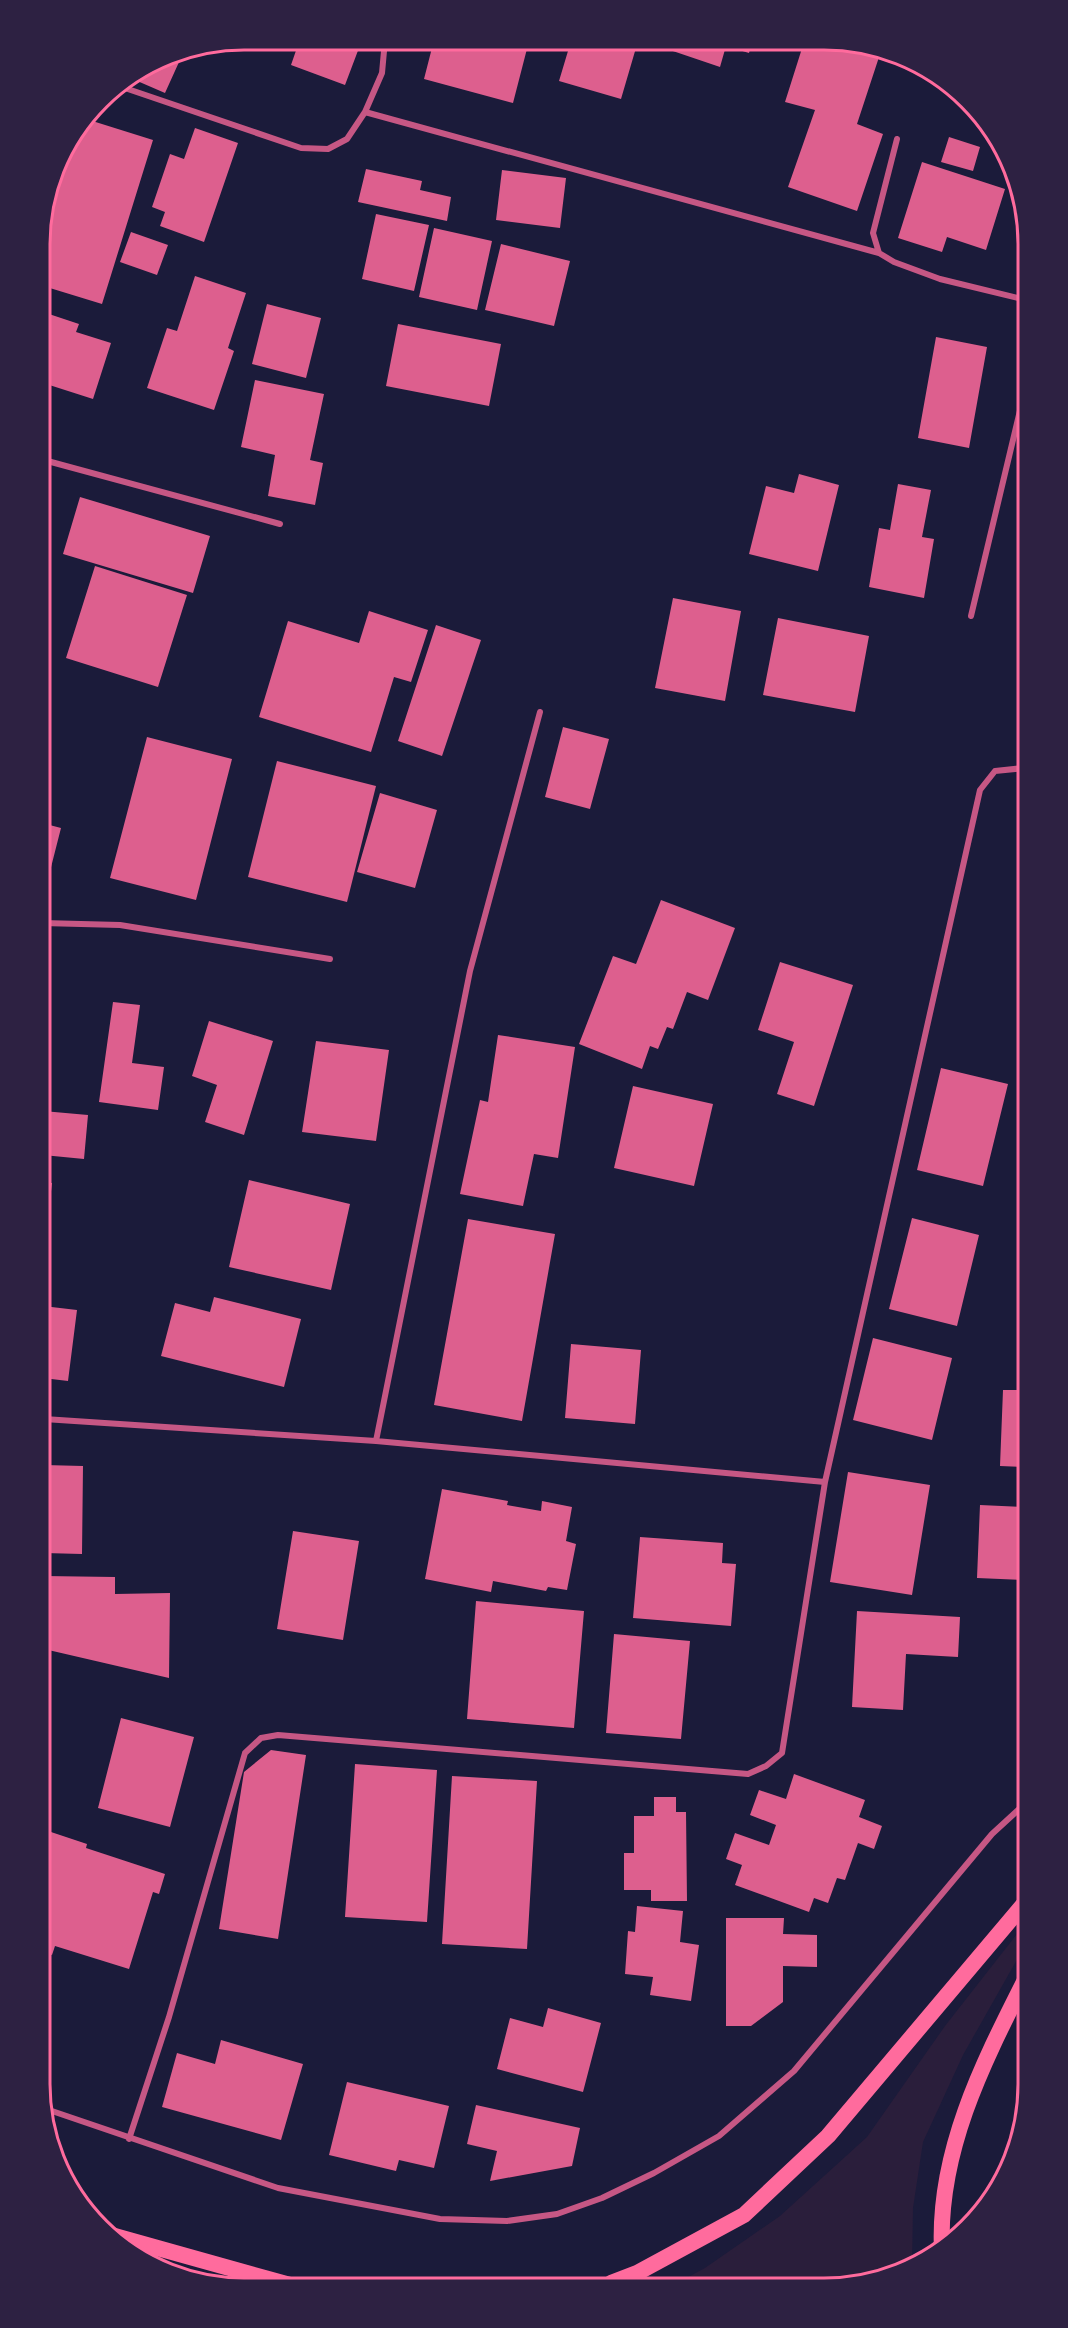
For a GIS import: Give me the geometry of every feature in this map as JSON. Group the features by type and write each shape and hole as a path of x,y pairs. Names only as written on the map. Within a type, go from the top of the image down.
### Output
{"highway":[{"path":"624,2278 744,2215 828,2136 1018,1911"},
{"path":"941,2239 940,2217 959,2124 993,2044 1018,1994"},
{"path":"128,2240 265,2278"}],"street":[{"path":"127,89 301,148 328,149 348,139 365,112 382,73 384,50"},
{"path":"365,112 879,253 894,262 940,279 1018,298"},
{"path":"879,253 873,233 897,139"},
{"path":"971,616 1018,419"},
{"path":"50,462 280,524"},
{"path":"376,1441 470,971 540,712"},
{"path":"129,2139 169,2017 245,1753 261,1738 278,1734 748,1774 766,1766 782,1753 825,1482 980,790 995,771 1018,769"},
{"path":"50,923 120,925 330,959"},
{"path":"50,1419 376,1441 825,1482"},
{"path":"51,2111 278,2188 440,2219 507,2221 557,2214 602,2198 654,2173 719,2136 794,2071 992,1834 1018,1810"}],"shaded area":[{"path":"1018,1933 1018,1958 963,2055 923,2142 913,2208 912,2258 875,2272 850,2277 686,2278 705,2268 780,2216 867,2137 945,2026"}],"building":[{"path":"296,50 358,50 345,85 291,65"},
{"path":"431,50 527,50 513,103 424,79"},
{"path":"568,50 635,50 621,99 559,81"},
{"path":"670,50 725,50 720,67"},
{"path":"801,50 837,50 879,57 857,124 883,134 857,211 788,187 815,110 785,102"},
{"path":"180,61 165,93 137,81 158,69"},
{"path":"93,121 153,140 102,304 50,288 50,231 56,193 69,158"},
{"path":"195,128 238,143 204,242 160,226 165,212 152,207 170,154 184,159"},
{"path":"949,137 980,147 973,171 941,162"},
{"path":"922,162 1005,189 986,250 947,237 942,252 898,238"},
{"path":"366,169 422,181 420,190 451,197 447,221 358,202"},
{"path":"502,170 566,178 560,228 496,220"},
{"path":"376,214 429,225 414,291 362,279"},
{"path":"434,228 492,241 477,310 419,297"},
{"path":"131,232 168,245 157,275 120,262"},
{"path":"501,244 570,261 554,326 485,310"},
{"path":"195,276 246,293 228,348 234,351 214,410 147,388 167,328 177,331"},
{"path":"267,304 321,318 306,378 252,364"},
{"path":"50,314 79,324 76,332 111,343 93,399 50,385"},
{"path":"398,324 501,344 489,406 386,386"},
{"path":"936,337 987,347 969,448 918,438"},
{"path":"255,380 324,394 310,460 323,463 315,505 268,496 275,455 241,447"},
{"path":"799,474 839,485 818,571 749,554 766,486 794,493"},
{"path":"898,484 931,490 922,537 934,539 924,598 869,587 879,528 890,530"},
{"path":"80,497 210,536 193,593 63,554"},
{"path":"95,566 187,595 158,687 66,658"},
{"path":"673,598 741,611 725,701 655,688"},
{"path":"369,611 428,630 411,682 394,677 371,752 259,717 288,621 359,643"},
{"path":"778,618 869,636 855,712 763,695"},
{"path":"436,625 481,640 442,756 398,741"},
{"path":"563,727 609,739 590,809 545,797"},
{"path":"147,737 232,759 196,900 110,878"},
{"path":"277,761 376,786 347,902 248,877"},
{"path":"380,793 437,810 415,888 357,872"},
{"path":"50,825 61,828 50,871"},
{"path":"661,900 735,928 708,1000 687,992 673,1029 667,1027 658,1049 650,1046 642,1069 579,1044 613,956 636,964"},
{"path":"780,962 853,985 814,1106 777,1094 794,1042 758,1030"},
{"path":"113,1002 140,1005 132,1063 164,1067 158,1110 99,1102"},
{"path":"209,1021 273,1041 244,1135 205,1122 217,1085 192,1076"},
{"path":"498,1035 575,1047 558,1158 534,1154 523,1206 460,1194 480,1100 488,1102"},
{"path":"316,1041 389,1050 376,1141 302,1132"},
{"path":"941,1068 1008,1084 983,1186 917,1170"},
{"path":"633,1086 713,1104 694,1186 614,1168"},
{"path":"50,1112 88,1115 84,1159 50,1156"},
{"path":"249,1180 350,1204 331,1290 229,1267"},
{"path":"912,1218 979,1235 957,1326 889,1309"},
{"path":"468,1219 555,1234 522,1421 434,1405"},
{"path":"214,1297 301,1319 284,1387 161,1356 175,1303 210,1312"},
{"path":"50,1307 77,1310 68,1381 50,1379"},
{"path":"873,1338 952,1358 932,1440 853,1420"},
{"path":"571,1344 641,1350 635,1424 565,1418"},
{"path":"1003,1390 1018,1390 1018,1467 1000,1466"},
{"path":"50,1465 83,1466 82,1554 50,1553"},
{"path":"848,1472 930,1485 912,1595 830,1582"},
{"path":"442,1489 508,1501 507,1505 541,1511 542,1501 572,1507 566,1541 576,1544 567,1590 548,1587 546,1591 493,1581 491,1592 425,1579"},
{"path":"980,1505 1018,1507 1018,1580 977,1578"},
{"path":"293,1531 359,1541 343,1640 277,1629"},
{"path":"640,1537 723,1543 722,1563 736,1564 731,1626 633,1618"},
{"path":"50,1576 115,1577 115,1594 170,1593 169,1678 50,1650"},
{"path":"476,1601 584,1611 574,1728 467,1719"},
{"path":"857,1611 960,1617 958,1657 906,1654 903,1710 852,1707"},
{"path":"614,1634 690,1641 681,1739 606,1733"},
{"path":"121,1718 194,1737 170,1827 98,1808"},
{"path":"271,1750 306,1755 278,1939 219,1929 244,1772"},
{"path":"355,1764 437,1770 427,1922 345,1917"},
{"path":"794,1774 865,1800 859,1817 882,1826 874,1849 858,1843 845,1880 837,1878 828,1903 814,1898 809,1912 735,1885 742,1865 726,1859 735,1833 769,1845 776,1825 750,1815 759,1790 786,1799"},
{"path":"452,1776 537,1781 527,1949 442,1944"},
{"path":"654,1797 676,1797 676,1812 686,1812 687,1901 651,1901 651,1890 624,1890 624,1853 634,1853 634,1816 654,1816"},
{"path":"50,1832 87,1844 86,1848 165,1874 159,1894 153,1892 129,1969 55,1946 52,1955 50,1954"},
{"path":"637,1906 683,1911 680,1942 699,1945 691,2001 650,1995 653,1977 625,1974 628,1931 635,1932"},
{"path":"726,1918 784,1918 783,1934 817,1935 817,1967 783,1966 783,2002 751,2026 726,2026"},
{"path":"548,2008 601,2023 583,2092 497,2069 510,2018 543,2027"},
{"path":"221,2040 303,2064 281,2140 162,2107 177,2053 215,2064"},
{"path":"347,2082 449,2106 434,2168 399,2160 396,2171 329,2155"},
{"path":"476,2105 580,2128 572,2166 490,2181 497,2151 467,2144"}]}
